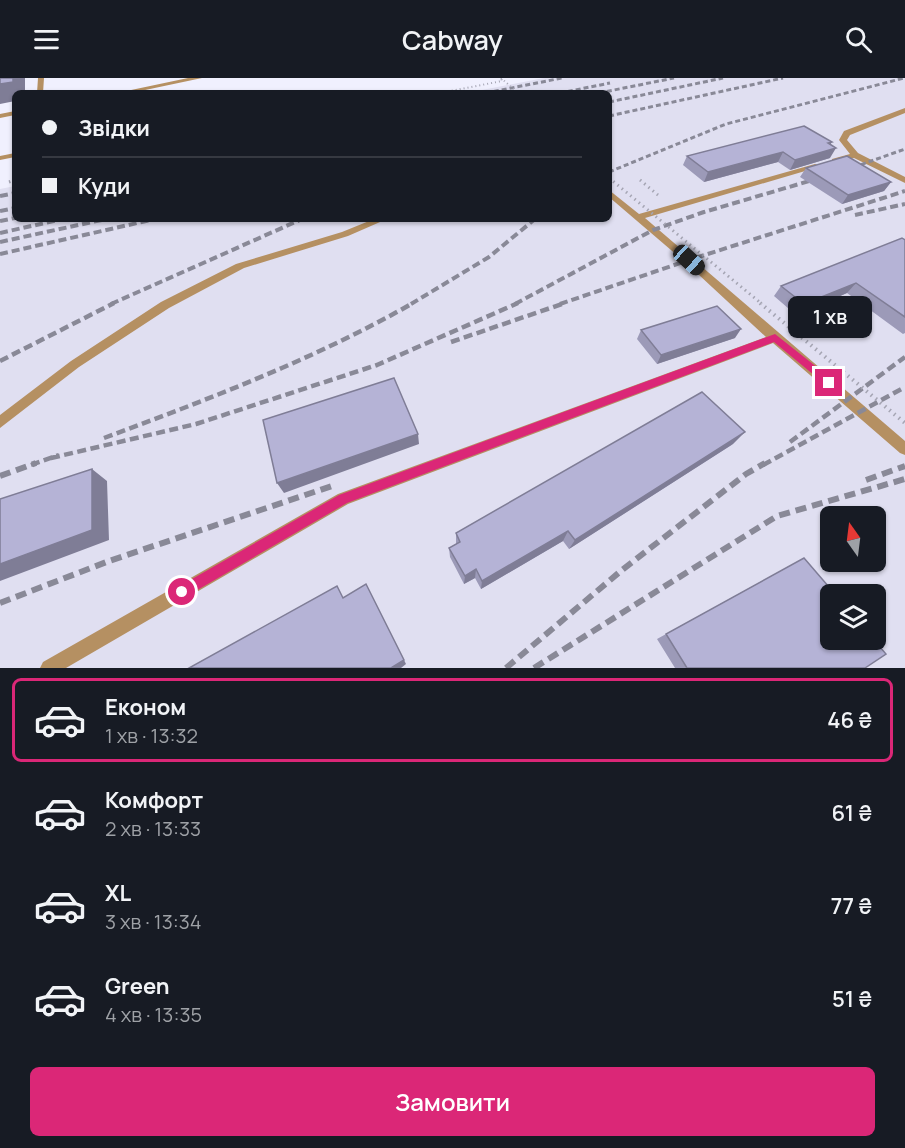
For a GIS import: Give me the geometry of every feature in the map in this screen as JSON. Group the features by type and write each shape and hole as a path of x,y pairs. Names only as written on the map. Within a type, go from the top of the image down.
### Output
{"lane":[{"path":"136,90 199,78"},
{"path":"905,110 847,133 843,140 855,154 905,180"},
{"path":"638,217 753,186 855,154"},
{"path":"612,195 905,449"},
{"path":"0,422 75,364 165,305 240,266 345,234 375,222"},
{"path":"49,668 343,499 775,338"}],"path":[{"path":"456,90 502,81 501,78 515,90"},
{"path":"640,180 658,195 650,197"},
{"path":"612,181 905,423"},
{"path":"634,201 642,199"}],"shaded area":[{"path":"544,78 905,78 905,668 0,668 0,189 12,187 12,222 612,222 612,90 482,90"}],"building":[{"path":"0,78 13,78 13,82 0,84"},
{"path":"804,126 832,142 828,143 836,148 795,160 783,152 708,172 687,156"},
{"path":"847,156 891,182 848,195 806,168"},
{"path":"902,238 905,240 905,317 856,283 804,304 781,286"},
{"path":"717,306 741,329 661,355 641,330"},
{"path":"394,378 418,434 277,483 263,420"},
{"path":"702,392 745,432 575,540 568,531 482,581 476,569 465,576 449,548 460,542 456,533"},
{"path":"92,469 92,530 0,564 0,499"},
{"path":"804,558 826,584 820,584 820,650 883,650 886,654 865,668 687,668 666,634"},
{"path":"366,584 404,660 391,668 189,668 337,586 343,598"}],"railway":[{"path":"501,90 562,78"},
{"path":"612,90 674,78"},
{"path":"612,101 723,78"},
{"path":"612,115 783,78"},
{"path":"612,171 726,124 904,78"},
{"path":"575,90 610,83"},
{"path":"846,170 905,149"},
{"path":"515,304 653,230 704,212 823,177 819,178"},
{"path":"560,304 905,191"},
{"path":"0,196 12,194"},
{"path":"855,215 905,204"},
{"path":"0,211 12,209"},
{"path":"0,221 12,219"},
{"path":"0,233 50,222"},
{"path":"0,242 92,222"},
{"path":"0,254 142,222"},
{"path":"111,304 295,222"},
{"path":"411,304 489,257 531,222"},
{"path":"0,361 114,303"},
{"path":"104,438 222,393 300,360 413,303"},
{"path":"51,458 196,424 377,365 518,303"},
{"path":"451,342 565,303"},
{"path":"790,442 905,357"},
{"path":"763,465 905,387"},
{"path":"31,465 59,455"},
{"path":"0,476 36,463"},
{"path":"506,668 622,570 746,474 765,463"},
{"path":"866,480 905,466"},
{"path":"534,668 777,516 905,479"},
{"path":"0,603 109,561 332,486"}],"route":[{"path":"182,592 343,499 775,338 829,383"}]}
